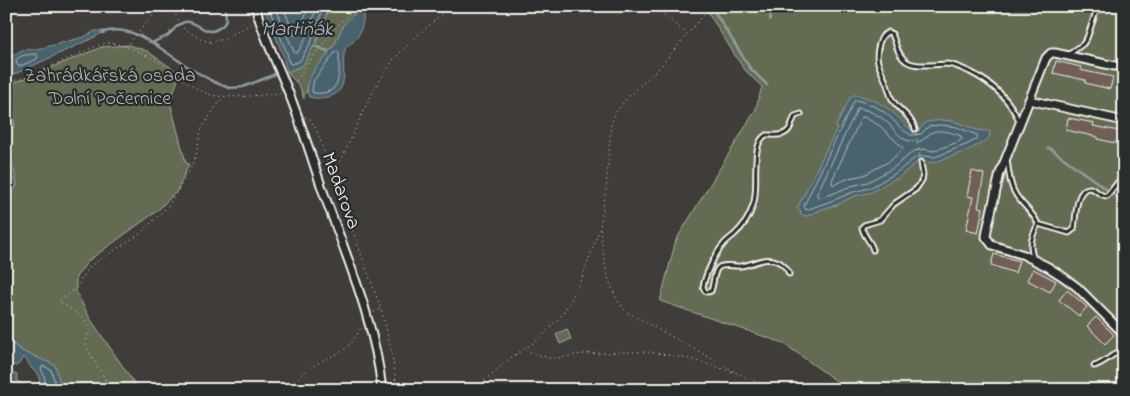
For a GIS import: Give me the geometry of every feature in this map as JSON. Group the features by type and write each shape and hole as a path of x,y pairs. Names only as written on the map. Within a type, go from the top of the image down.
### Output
{"street":[{"name":"Madarova","path":"255,6 283,76 359,290 378,357 382,390"},
{"path":"1116,66 1055,52 1046,58 998,178 986,236 992,245 1013,250 1062,276 1076,287 1124,334"},
{"path":"1029,100 1124,121"}],"lane":[{"path":"1067,56 1083,44 1087,38 1098,6"},
{"path":"915,128 913,123 901,112 891,98 877,60 877,51 882,37 888,32 892,34 901,56 908,62 918,65 953,65 986,81 1001,93 1013,108 1020,124"},
{"path":"790,274 782,264 773,259 766,259 744,266 719,267 715,273 711,290 707,292 703,287 720,248 739,230 750,214 756,193 756,160 760,140 766,135 786,133 797,114 801,114"},
{"path":"1006,157 1013,190 1038,224 1069,233 1074,228 1079,198 1084,190 1089,188 1103,196 1107,196 1118,182 1124,179"},
{"path":"874,250 862,227 880,220 894,204 916,189 923,175 921,162"},
{"path":"1035,260 1030,245 1038,224"},
{"path":"1094,366 1124,349"}],"path":[{"path":"126,46 161,6"},
{"path":"6,83 27,77 108,43 126,46 144,54 191,85 210,95 224,97 289,93 304,68 329,36 353,8 357,6"},
{"path":"331,168 341,161 376,86 394,60 419,34 451,6"},
{"path":"659,6 665,16 688,34"},
{"path":"473,390 512,356 536,341 552,327 571,300 583,275 600,228 606,189 611,125 616,112 627,98 659,68 711,6"},
{"path":"173,11 183,28 202,40 211,42 224,39 259,20"},
{"path":"106,390 105,379 86,346 90,330 89,326 83,317 59,302 76,288 90,266 140,234 168,206 188,174 196,155 201,130 224,97"},
{"path":"298,117 309,118 313,123 331,168 381,309 388,333 396,390"},
{"path":"915,128 921,162"},
{"path":"600,228 607,272 613,291 627,312 737,373 774,390"},
{"path":"289,390 296,380 307,371 353,342 367,316"},
{"path":"524,349 548,358 581,354 647,352 690,359 737,373"}],"green space":[{"path":"331,6 375,6 363,14 360,12 343,26 338,39 310,79 304,99 300,87 287,72 303,65 316,42"},
{"path":"704,6 770,6 770,21 771,6 1124,6 1124,390 849,390 783,343 660,301 676,240 755,111 762,87 743,68"},
{"name":"Zahrádkářská osada Dolní Počernice","path":"129,45 147,51 180,74 170,102 186,163 189,164 177,191 157,211 88,261 76,277 76,291 89,317 139,390 62,390 54,365 24,352 6,340 6,205 17,185 11,158 12,132 6,132 6,86 102,47"},
{"path":"567,329 571,339 560,344 556,334"}],"water":[{"name":"Martiňák","path":"263,6 331,6 316,42 303,65 287,72 283,55"},
{"path":"360,12 363,14 362,25 357,37 345,50 344,78 340,90 328,97 309,97 307,91 312,74 328,55 329,50 331,50 346,22"},
{"path":"95,31 105,31 6,77 6,69 11,64 10,57 22,50 42,48 84,37"},
{"path":"854,95 869,98 883,105 912,130 919,130 926,122 942,120 953,121 977,130 989,131 990,137 972,148 936,162 918,161 898,178 872,192 854,196 810,215 800,214 801,211 797,209 850,98"},
{"path":"12,131 11,158 17,185 6,205 6,132"},
{"path":"6,340 24,352 55,365 62,390 6,390","holes":["22,358 25,358 40,377 36,387 23,385 17,380 17,374 11,376 9,374 11,365 16,366"]}],"building":[{"path":"1056,61 1081,67 1080,70 1113,77 1110,89 1085,83 1085,80 1053,73"},
{"path":"1068,118 1094,123 1093,126 1124,132 1123,145 1066,130"},
{"path":"972,171 984,174 978,207 983,208 978,233 966,230 973,197 967,196"},
{"path":"994,254 1019,261 1015,273 991,265"},
{"path":"1033,269 1056,281 1050,292 1027,280"},
{"path":"1067,290 1087,307 1079,316 1059,300"},
{"path":"1096,317 1114,335 1105,344 1087,326"}],"waterway":[{"path":"102,33 115,30 125,31 153,43 167,36 177,26 185,22 191,22 213,31 225,23 224,6"},
{"path":"711,6 750,68 767,85"},
{"path":"153,43 191,69 229,88 243,87 278,73"},
{"path":"314,46 328,51"},
{"path":"6,135 14,125 11,93"},
{"path":"1048,148 1124,202"}]}
